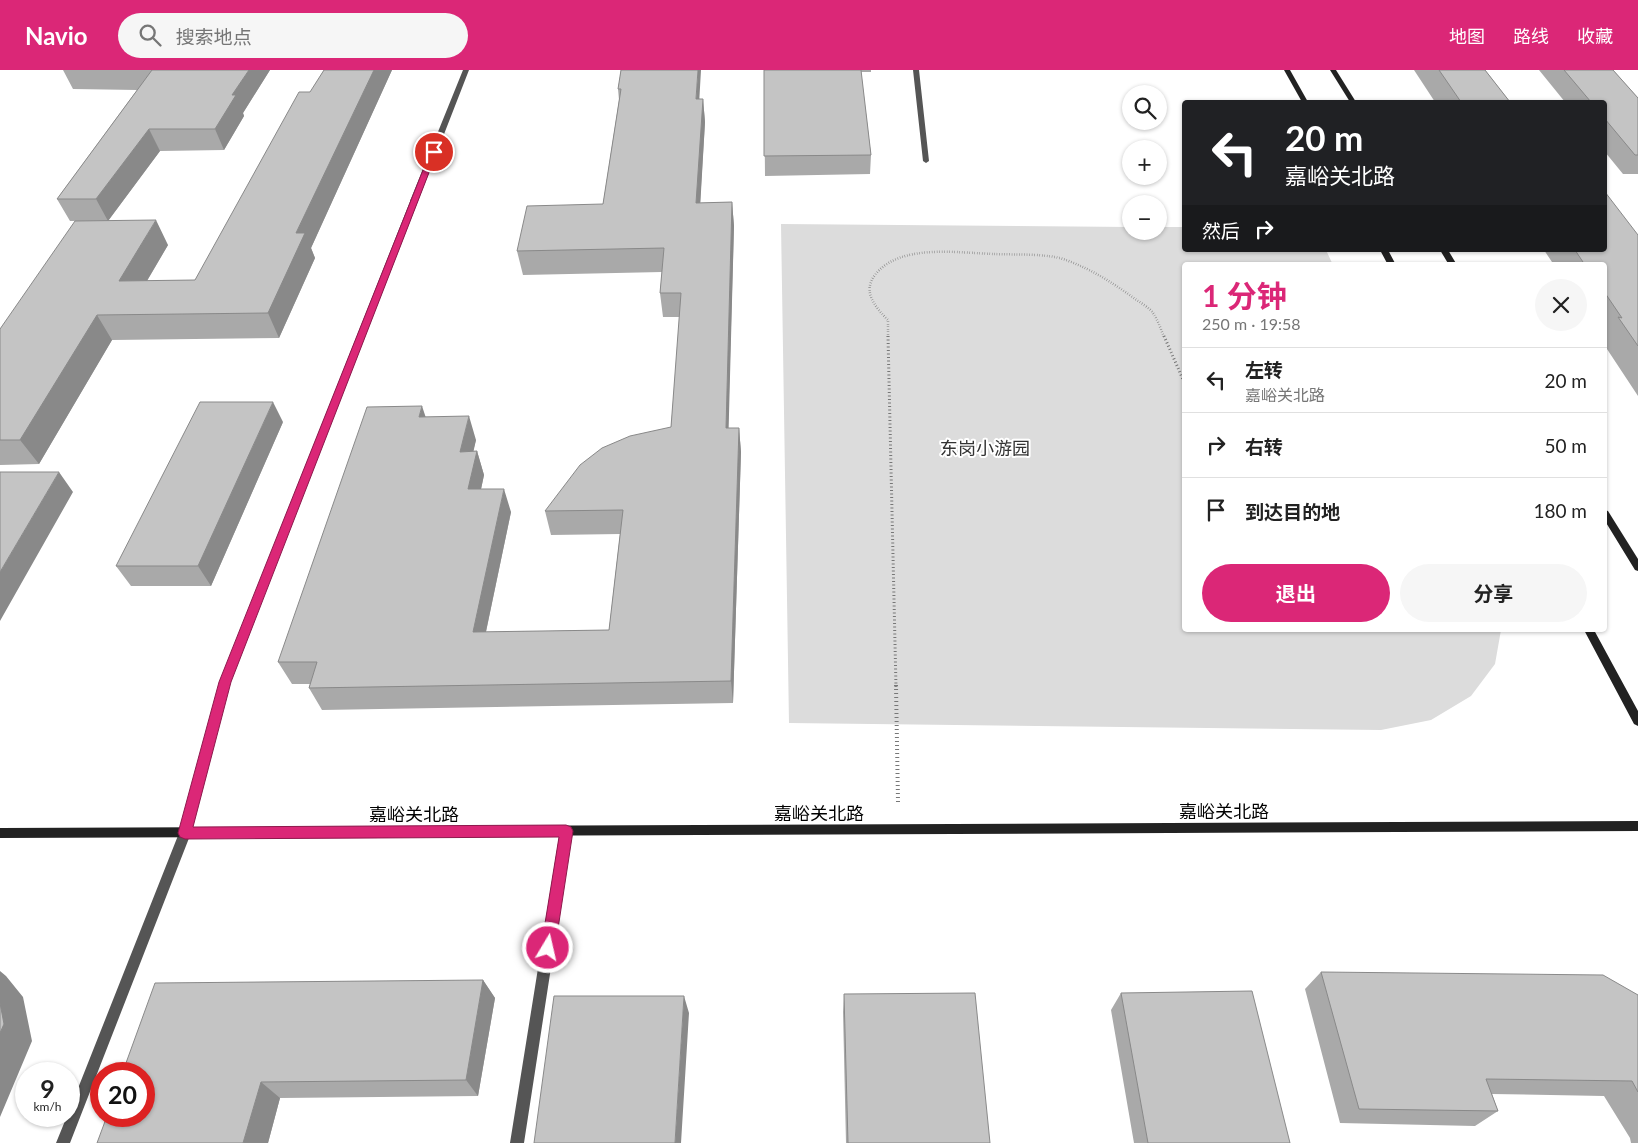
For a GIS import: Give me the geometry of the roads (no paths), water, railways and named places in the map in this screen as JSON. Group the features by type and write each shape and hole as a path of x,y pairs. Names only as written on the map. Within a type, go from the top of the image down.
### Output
{"main road":[{"path":"1287,70 1304,100"},
{"path":"1333,70 1352,100"},
{"path":"1607,516 1638,566"},
{"path":"1590,632 1638,721"},
{"name":"嘉峪关北路","path":"0,833 1638,826"}],"street":[{"path":"63,1143 185,833 225,682 466,70"},
{"path":"916,70 926,161"},
{"path":"517,1143 566,831"}],"park label":[{"name":"东岗小游园","path":"985,448"}]}
